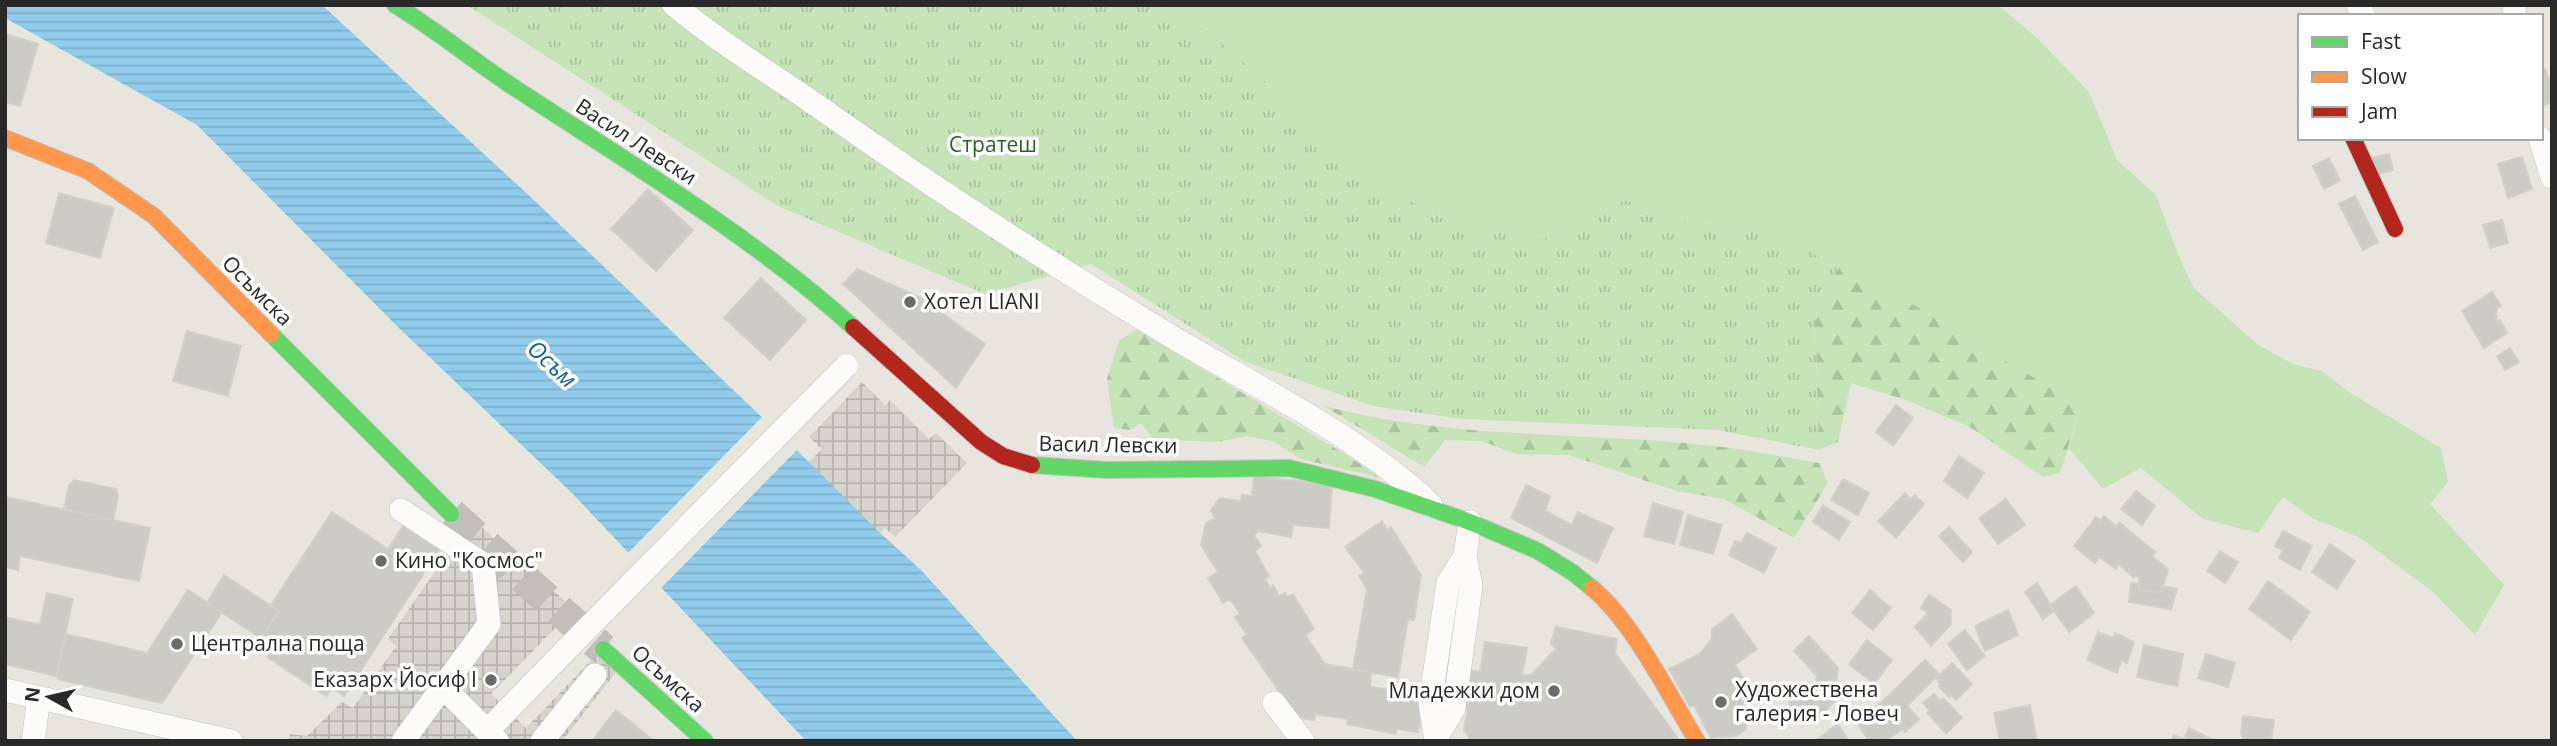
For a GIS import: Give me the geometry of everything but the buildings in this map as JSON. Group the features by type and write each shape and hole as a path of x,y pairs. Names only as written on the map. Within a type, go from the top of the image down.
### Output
{"street":[{"name":"Васил Левски","path":"396,5 431,27 514,88 643,171 809,287 981,442 1003,457 1028,465 1107,470 1289,468 1376,489 1470,522 1538,551 1572,572 1602,597 1635,640 1697,741"},
{"path":"674,5 995,227 1130,312 1345,438 1403,479 1433,508"},
{"name":"Осъмска","path":"5,138 88,171 154,216 451,514"},
{"path":"2354,140 2395,229"},
{"path":"2541,140 2552,177"},
{"path":"443,687 492,736 564,652 846,366"},
{"path":"401,510 483,564 489,624 403,741"},
{"path":"1436,739 1430,704 1448,583 1465,556 1470,522"},
{"name":"Осъмска","path":"603,649 705,741"},
{"path":"542,741 594,675"},
{"path":"5,690 231,741"},
{"path":"33,741 39,698"},
{"path":"1274,704 1303,741"}],"green space":[{"name":"Стратеш","path":"467,5 1163,5 1212,35 1391,191 1440,217 1541,240 1624,200 1681,221 1765,229 1839,267 1815,320 1819,450 1718,430 1461,419 1373,406 1244,361 1091,264 985,294 778,206"},
{"path":"1163,5 1998,5 2035,36 2089,92 2117,160 2156,195 2179,257 2194,288 2257,344 2293,364 2322,371 2349,392 2441,448 2448,482 2430,504 2504,585 2475,635 2433,592 2359,537 2312,518 2283,497 2258,533 2203,519 2141,468 2103,489 2069,448 2078,417 1997,356 1963,340 1937,317 1765,229 1681,221 1624,200 1541,240 1440,217 1391,191 1212,35"},
{"path":"1839,267 1937,317 1963,340 1997,356 2060,393 2078,417 2060,473 2043,477 1970,427 1906,400 1851,383 1838,442 1819,450 1815,320"},
{"path":"1137,330 1381,478 1301,459 1272,441 1248,436 1216,442 1153,439 1141,423 1130,430 1114,428 1107,379 1119,340"},
{"path":"1324,406 1372,417 1469,430 1665,441 1740,449 1819,463 1828,483 1794,538 1724,499 1676,491 1569,455 1516,454 1481,441 1445,440 1424,467"}],"shaded area":[{"path":"862,382 885,405 890,400 929,439 936,433 967,463 895,537 885,528 878,535 806,465 822,449 809,437"},
{"path":"458,506 574,609 491,694 526,728 599,652 617,671 562,741 288,741 290,734 307,736 342,702 353,708 396,646 388,639 460,536 444,522"}],"water":[{"name":"Осъм","path":"5,5 322,5 535,201 921,570 1077,741 806,741 573,494 398,327 197,125 5,18"}],"pier":[{"path":"764,415 799,448 659,590 626,555"}],"tunnel":[{"path":"451,514 603,649"}],"traffic: fast":[{"path":"395,5 502,80 733,232 853,327"},
{"path":"271,334 451,514"},
{"path":"1032,465 1107,470 1289,468 1375,489 1470,522 1538,551 1592,588"},
{"path":"603,649 705,741"}],"traffic: slow":[{"path":"5,138 88,171 154,216 271,334"},
{"path":"1592,588 1636,639 1697,741"}],"traffic: jam":[{"path":"2354,140 2395,229"},
{"path":"853,327 981,442 1003,456 1032,465"}],"place":[{"name":"Хотел LIANI","path":"910,302"},
{"name":"Кино \"Космос\"","path":"381,561"},
{"name":"Централна поща","path":"177,644"},
{"name":"Еказарх Йосиф I","path":"491,680"},
{"name":"Младежки дом","path":"1554,691"},
{"name":"Художествена галерия - Ловеч","path":"1721,702"}]}
